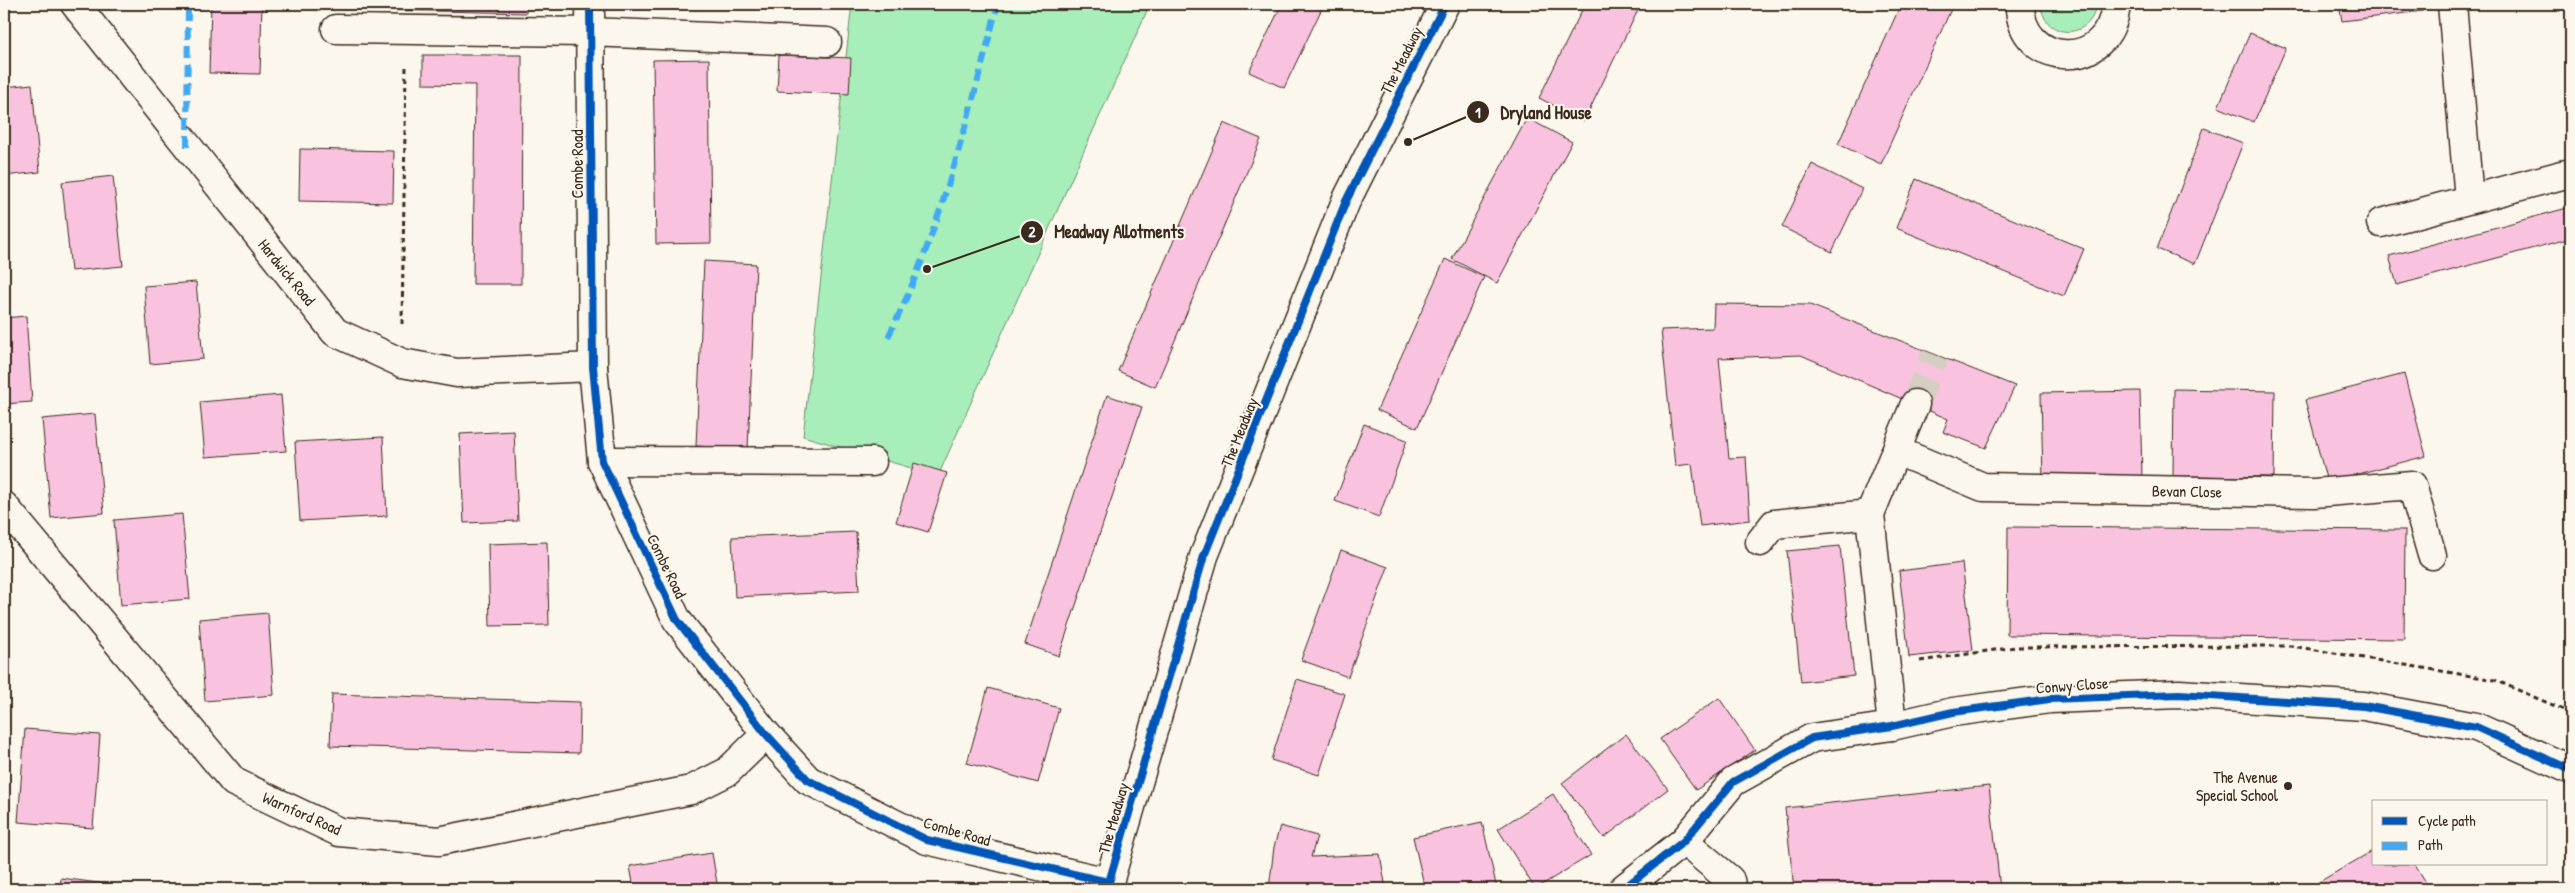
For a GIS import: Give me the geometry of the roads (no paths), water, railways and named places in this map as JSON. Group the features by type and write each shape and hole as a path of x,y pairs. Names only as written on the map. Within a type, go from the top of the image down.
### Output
{"street":[{"name":"Hardwick Road","path":"75,4 335,332 402,363 457,372 593,367"},
{"name":"Combe Road","path":"590,4 593,367 602,461 677,620 766,734 808,780 927,840 1107,886"},
{"name":"The Meadway","path":"1107,886 1204,556 1346,201 1446,4"},
{"path":"2020,4 2022,22 2030,36 2041,46 2055,53 2070,55 2084,52 2098,44 2108,33 2114,19 2116,4"},
{"path":"2452,4 2469,199"},
{"path":"336,30 590,32 827,42"},
{"path":"2381,223 2566,174"},
{"path":"1892,726 1870,514 1915,404"},
{"name":"Bevan Close","path":"1897,451 1983,487 2314,493 2412,485 2432,555"},
{"path":"602,461 872,462"},
{"name":"Warnford Road","path":"4,506 234,782 339,832 439,841 691,790 727,772 766,734"},
{"path":"1760,542 1774,524 1870,514"},
{"name":"Conwy Close","path":"1622,889 1684,841 1733,782 1812,738 1892,726 1952,712 2050,699 2178,694 2364,706 2476,727 2571,770"},
{"path":"1684,841 1730,880 1732,889"}],"tunnel":[{"path":"1915,404 1935,355"}],"place":[{"name":"Dryland House","path":"1408,142"},
{"name":"Meadway Allotments","path":"927,269"},
{"name":"The Avenue Special School","path":"2288,786"}]}
